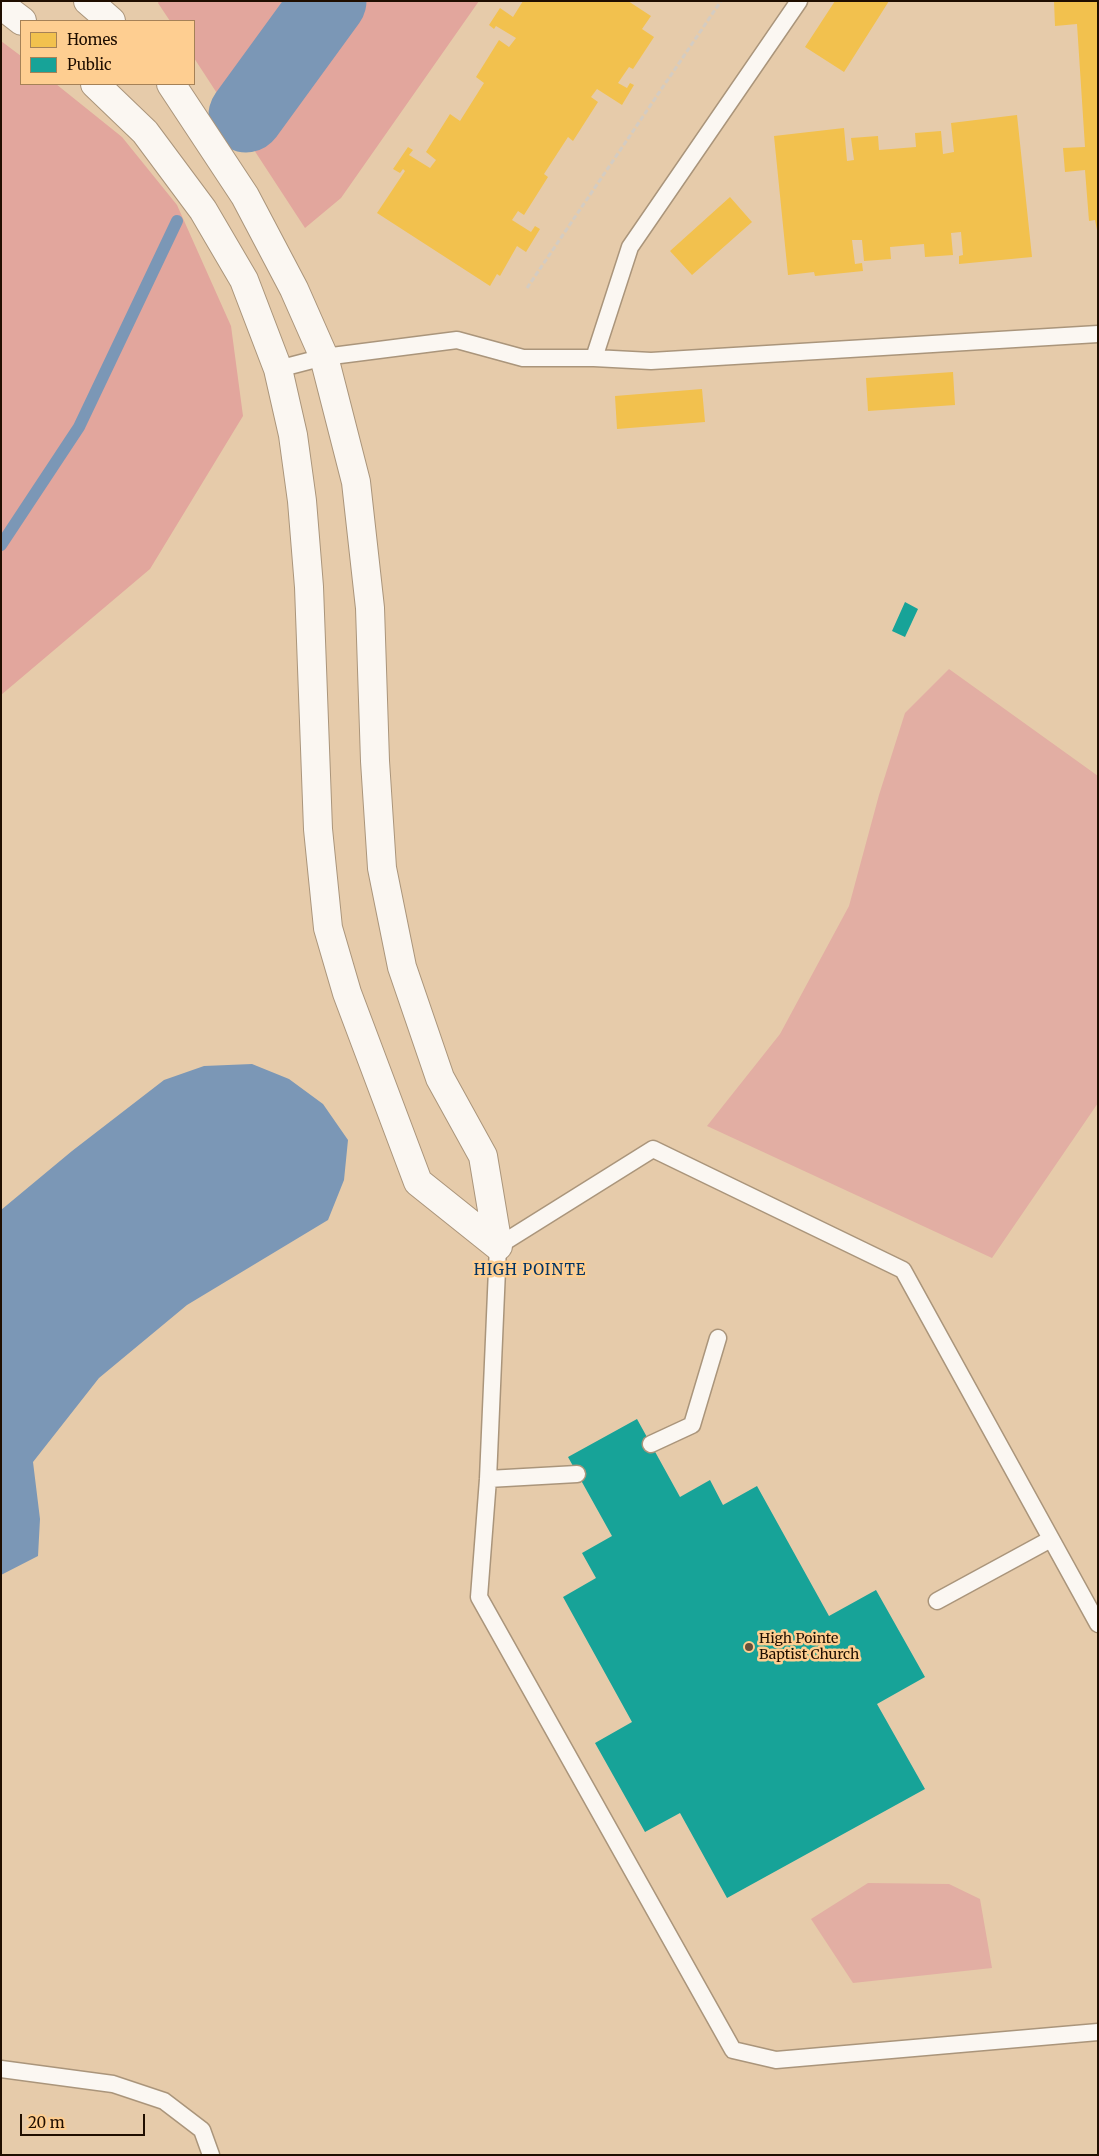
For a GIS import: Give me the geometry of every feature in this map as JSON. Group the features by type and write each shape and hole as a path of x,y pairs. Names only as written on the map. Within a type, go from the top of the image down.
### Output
{"street":[{"path":"88,1 110,20"},
{"path":"1,5 21,20"},
{"path":"96,85 145,132 204,210 244,280 278,369 293,435 302,501 309,587 318,829 328,928 347,993 418,1182 498,1246"},
{"path":"172,85 245,196 294,289 324,357 356,482 370,608 375,761 382,868 402,967 440,1078 483,1156 498,1246"}],"lane":[{"path":"594,358 630,247 799,1"},
{"path":"278,369 324,357 457,340 523,358 594,358 651,361 1098,334"},
{"path":"1098,1624 903,1270 653,1149 498,1246 488,1479 479,1596 733,2050 776,2060 1098,2032"},
{"path":"651,1444 692,1425 718,1338"},
{"path":"488,1479 578,1474"},
{"path":"937,1601 1051,1539"},
{"path":"1,2069 113,2084 164,2101 202,2130 211,2155"}],"path":[{"path":"527,288 721,1"}],"shaded area":[{"path":"159,1 479,1 341,198 305,228 195,60 195,20 169,20 158,3"},
{"path":"1,41 20,55 20,85 57,85 122,137 177,205 231,326 243,416 150,569 1,695"},
{"path":"949,669 1098,776 1098,1103 992,1258 707,1126 780,1034 849,906 879,795 905,713"},
{"path":"868,1883 949,1884 980,1899 992,1968 853,1983 811,1919"}],"water":[{"path":"252,1064 289,1079 323,1104 348,1140 344,1180 328,1220 187,1305 99,1378 33,1462 40,1519 38,1556 1,1575 1,1210 72,1151 164,1080 204,1066"}],"building: Homes":[{"path":"523,1 628,1 651,16 642,29 654,37 633,69 629,67 618,83 627,88 630,83 634,85 622,105 597,89 591,97 598,102 573,141 568,137 544,174 548,177 524,215 518,211 512,220 531,232 535,226 540,229 526,252 517,246 500,276 497,274 490,286 377,213 405,171 403,169 400,173 393,169 408,147 413,150 409,155 430,168 436,160 426,152 450,114 460,121 484,83 476,77 499,40 509,47 516,38 496,26 494,29 489,25 500,8 513,17"},
{"path":"835,1 889,1 844,72 805,47"},
{"path":"1054,1 1098,1 1098,235 1095,220 1089,221 1085,170 1065,172 1063,148 1085,147 1077,24 1055,26"},
{"path":"1017,115 1032,257 959,264 959,256 963,255 961,232 951,233 953,255 925,257 924,244 890,247 891,259 864,261 862,240 852,240 855,264 862,263 863,271 815,276 814,272 788,275 774,136 844,128 847,161 854,160 851,138 878,136 879,150 916,147 915,133 941,131 943,154 954,152 951,123"},
{"path":"730,197 752,222 692,275 670,251"},
{"path":"953,372 955,405 868,411 866,378"},
{"path":"702,389 705,422 617,429 615,396"}],"building: Public":[{"path":"905,602 918,609 905,637 892,631"},
{"name":"High Pointe Baptist Church","path":"637,1419 680,1497 710,1480 723,1505 757,1486 829,1616 876,1590 925,1677 877,1704 925,1789 727,1898 680,1813 645,1832 595,1743 632,1722 563,1597 596,1578 582,1553 612,1536 568,1457"}],"waterway":[{"path":"246,115 329,1"},
{"path":"1,545 79,427 177,221"}],"place":[{"name":"High Pointe Baptist Church","path":"749,1647"}],"district":[{"name":"HIGH POINTE","path":"530,1271"}]}
